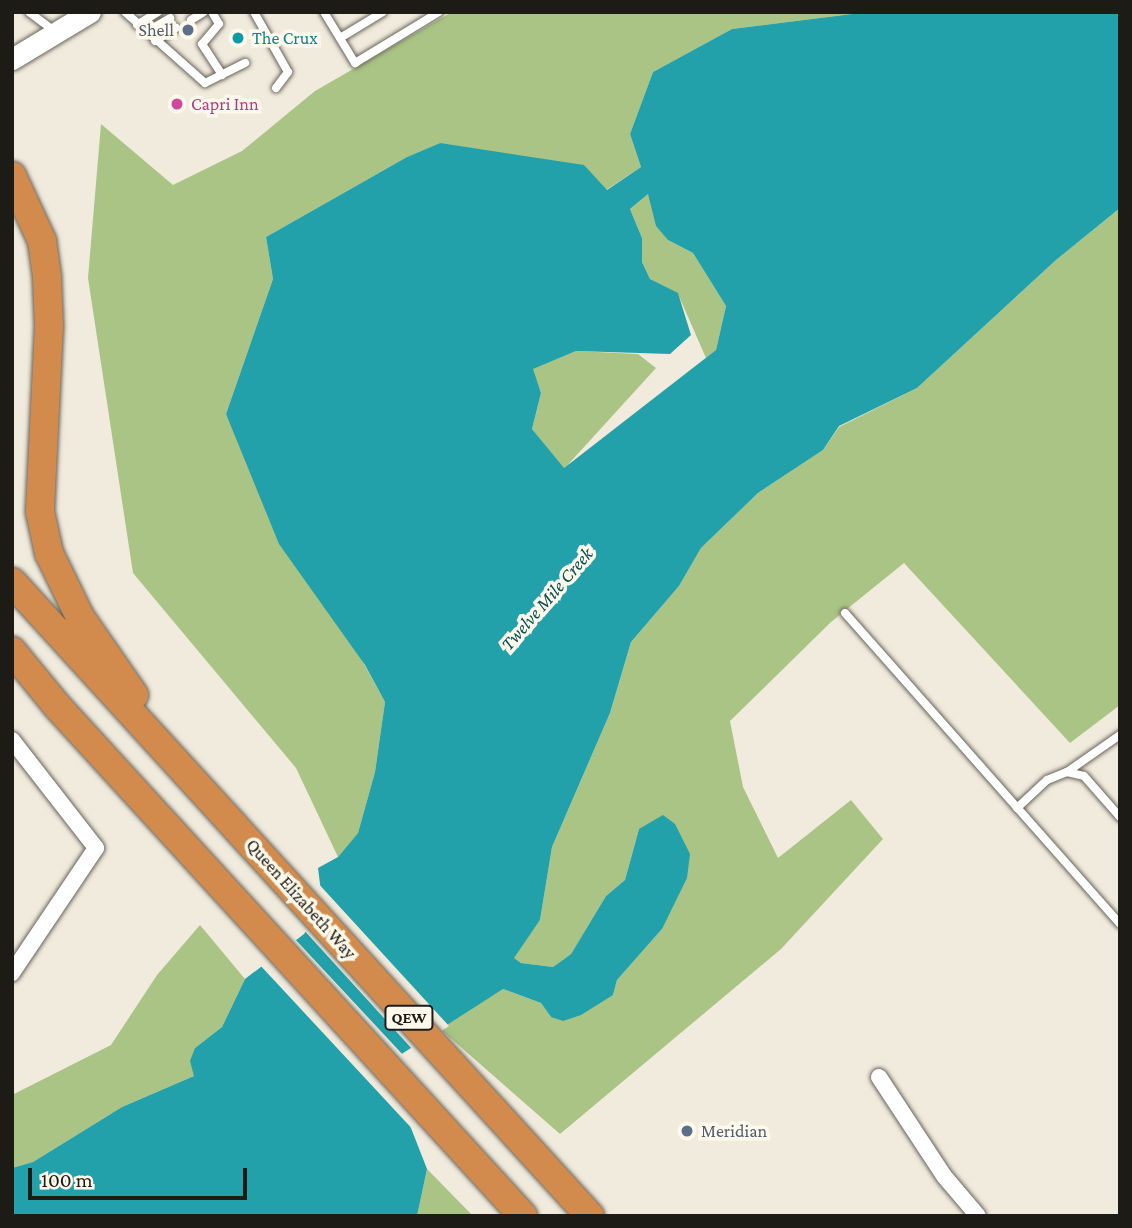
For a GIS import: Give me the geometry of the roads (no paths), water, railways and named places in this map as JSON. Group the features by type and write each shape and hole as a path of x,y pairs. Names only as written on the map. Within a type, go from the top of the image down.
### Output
{"highway":[{"path":"12,176 43,241 47,278 49,326 40,512 49,553 80,617 115,670 253,846"},
{"name":"Queen Elizabeth Way","path":"12,582 590,1216"},
{"name":"QEW","path":"12,651 57,706 523,1216"},
{"path":"12,667 57,706"}],"main road":[{"path":"12,59 90,12"}],"street":[{"path":"12,740 96,848 12,973"},
{"path":"879,1077 944,1176 978,1216"}],"lane":[{"path":"29,12 56,33"},
{"path":"125,12 205,83 245,63"},
{"path":"137,24 158,12"},
{"path":"191,19 204,12"},
{"path":"212,12 219,24 202,44 222,75"},
{"path":"254,12 288,72 276,88"},
{"path":"324,12 355,63 439,12"},
{"path":"340,38 383,12"},
{"path":"145,32 170,18"},
{"path":"155,40 176,28"},
{"path":"845,613 1120,924"},
{"path":"1017,808 1047,780 1067,772 1120,735"},
{"path":"1067,772 1084,776 1120,817"}],"water":[{"name":"Twelve Mile Creek","path":"868,12 1120,12 1120,208 1056,260 917,388 839,426 823,450 758,493 701,548 679,586 631,642 610,713 552,847 540,920 514,958 521,963 553,967 571,954 606,896 625,880 639,829 663,815 675,824 690,854 687,878 662,929 617,980 613,995 581,1015 563,1021 551,1017 541,1003 503,989 386,1064 427,1169 417,1216 12,1216 12,1168 33,1162 122,1107 194,1076 190,1061 195,1048 222,1027 245,979 304,934 323,908 318,868 338,857 358,833 375,772 385,702 365,665 279,544 226,414 273,279 266,237 407,157 440,143 584,165 607,190 641,167 630,134 653,72 732,29","holes":["648,194 656,226 668,240 693,253 726,306 716,350 564,468 532,429 541,393 533,369 576,351 670,354 691,335 678,293 650,279 642,262 642,238 630,209"]}],"place":[{"name":"Shell","path":"188,30"},
{"name":"The Crux","path":"238,38"},
{"name":"Capri Inn","path":"177,104"},
{"name":"Meridian","path":"687,1131"}]}
